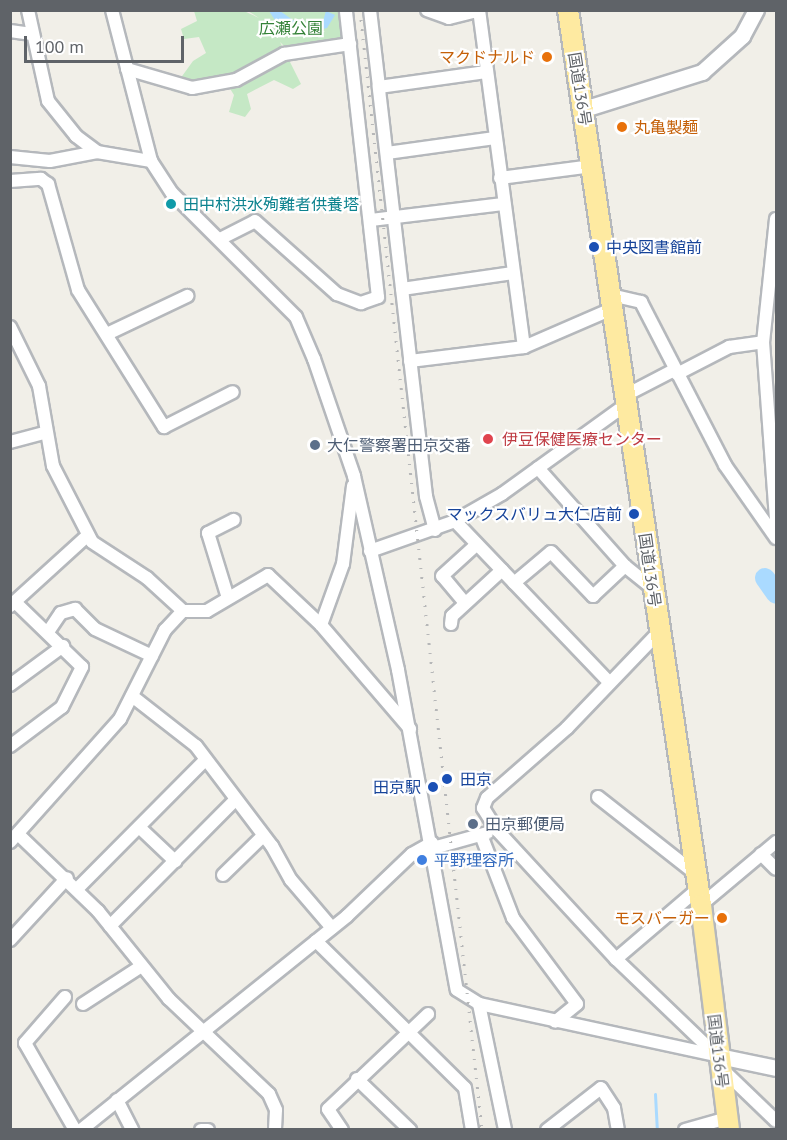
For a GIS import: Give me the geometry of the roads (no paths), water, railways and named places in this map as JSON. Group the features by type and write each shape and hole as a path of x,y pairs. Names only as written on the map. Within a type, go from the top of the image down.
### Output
{"highway":[{"name":"国道136号","path":"568,10 698,890 728,1124"}],"street":[{"path":"28,10 48,101 76,136 97,152"},
{"path":"112,10 151,161 172,193 220,239 302,325 354,476 411,730 457,990 479,1004 720,1062 777,1068"},
{"path":"220,239 255,221 329,289 361,303 379,294 346,10"},
{"path":"370,10 410,361 435,530"},
{"path":"427,10 448,18 478,11 524,347"},
{"path":"584,109 702,72 742,36 756,10"},
{"path":"10,31 32,34"},
{"path":"127,69 192,88 236,80 284,54 350,44"},
{"path":"379,87 486,72"},
{"path":"387,153 495,138"},
{"path":"10,157 50,160 97,152 151,161"},
{"path":"500,178 592,166"},
{"path":"10,181 41,179 48,184 75,283 166,428 233,392"},
{"path":"371,220 503,204"},
{"path":"777,219 763,342 770,355 777,521"},
{"path":"402,289 513,273"},
{"path":"107,334 187,296"},
{"path":"410,361 524,347 611,302 641,302 675,372 725,465 777,538"},
{"path":"10,327 39,387 44,433 53,466 88,535 183,611 201,613 268,575 321,625 411,730"},
{"path":"370,551 435,530 455,521 538,468 626,400 675,372 729,347 763,342"},
{"path":"10,442 44,433"},
{"path":"538,468 625,566 653,589"},
{"path":"321,625 343,564 354,476"},
{"path":"228,598 208,533 234,520"},
{"path":"455,521 609,682"},
{"path":"10,746 62,707 82,674 81,664 48,632 13,604 88,535"},
{"path":"465,603 442,576 477,544"},
{"path":"514,583 551,552 593,596 625,566"},
{"path":"451,624 452,616 502,570"},
{"path":"48,632 61,613 75,609 95,629 152,656"},
{"path":"183,611 165,630 132,696 103,739 14,838 77,888 110,926 140,967 201,1033 269,1094 276,1110 275,1130"},
{"path":"659,632 567,728 487,798 484,812 616,958 777,1121"},
{"path":"10,685 63,646"},
{"path":"132,696 189,740 263,836 291,880 332,928"},
{"path":"77,888 205,760"},
{"path":"598,797 698,890"},
{"path":"110,926 234,801"},
{"path":"139,827 174,861"},
{"path":"81,1130 332,928 412,854 433,846 498,830"},
{"path":"481,835 513,918 577,1004 555,1022"},
{"path":"223,875 263,836"},
{"path":"616,958 698,890 761,854 777,842"},
{"path":"761,854 777,869"},
{"path":"10,939 66,878"},
{"path":"316,941 465,1088 472,1130"},
{"path":"83,1004 140,967"},
{"path":"65,997 24,1043 75,1130"},
{"path":"479,1004 505,1130"},
{"path":"342,1130 328,1109 428,1014"},
{"path":"357,1079 410,1130"},
{"path":"547,1130 601,1088 614,1108 618,1130"},
{"path":"117,1100 132,1130"},
{"path":"685,1130 728,1124"},
{"path":"201,1130 208,1130"}],"water":[{"path":"269,11 280,11 300,25 323,21 326,11 335,15 327,28 297,35 282,31"}],"waterway":[{"path":"765,578 776,594"},
{"path":"655,1094 657,1130"}],"railway":[{"path":"360,10 482,1130"}],"place":[{"name":"マクドナルド","path":"547,57"},
{"name":"丸亀製麺","path":"622,127"},
{"name":"田中村洪水殉難者供養塔","path":"171,204"},
{"name":"中央図書館前","path":"594,247"},
{"name":"伊豆保健医療センター","path":"488,439"},
{"name":"大仁警察署田京交番","path":"315,445"},
{"name":"マックスバリュ大仁店前","path":"634,514"},
{"name":"田京","path":"447,779"},
{"name":"田京駅","path":"433,787"},
{"name":"田京郵便局","path":"473,824"},
{"name":"平野理容所","path":"422,860"},
{"name":"モスバーガー","path":"722,918"}],"park label":[{"name":"広瀬公園","path":"291,28"}]}
